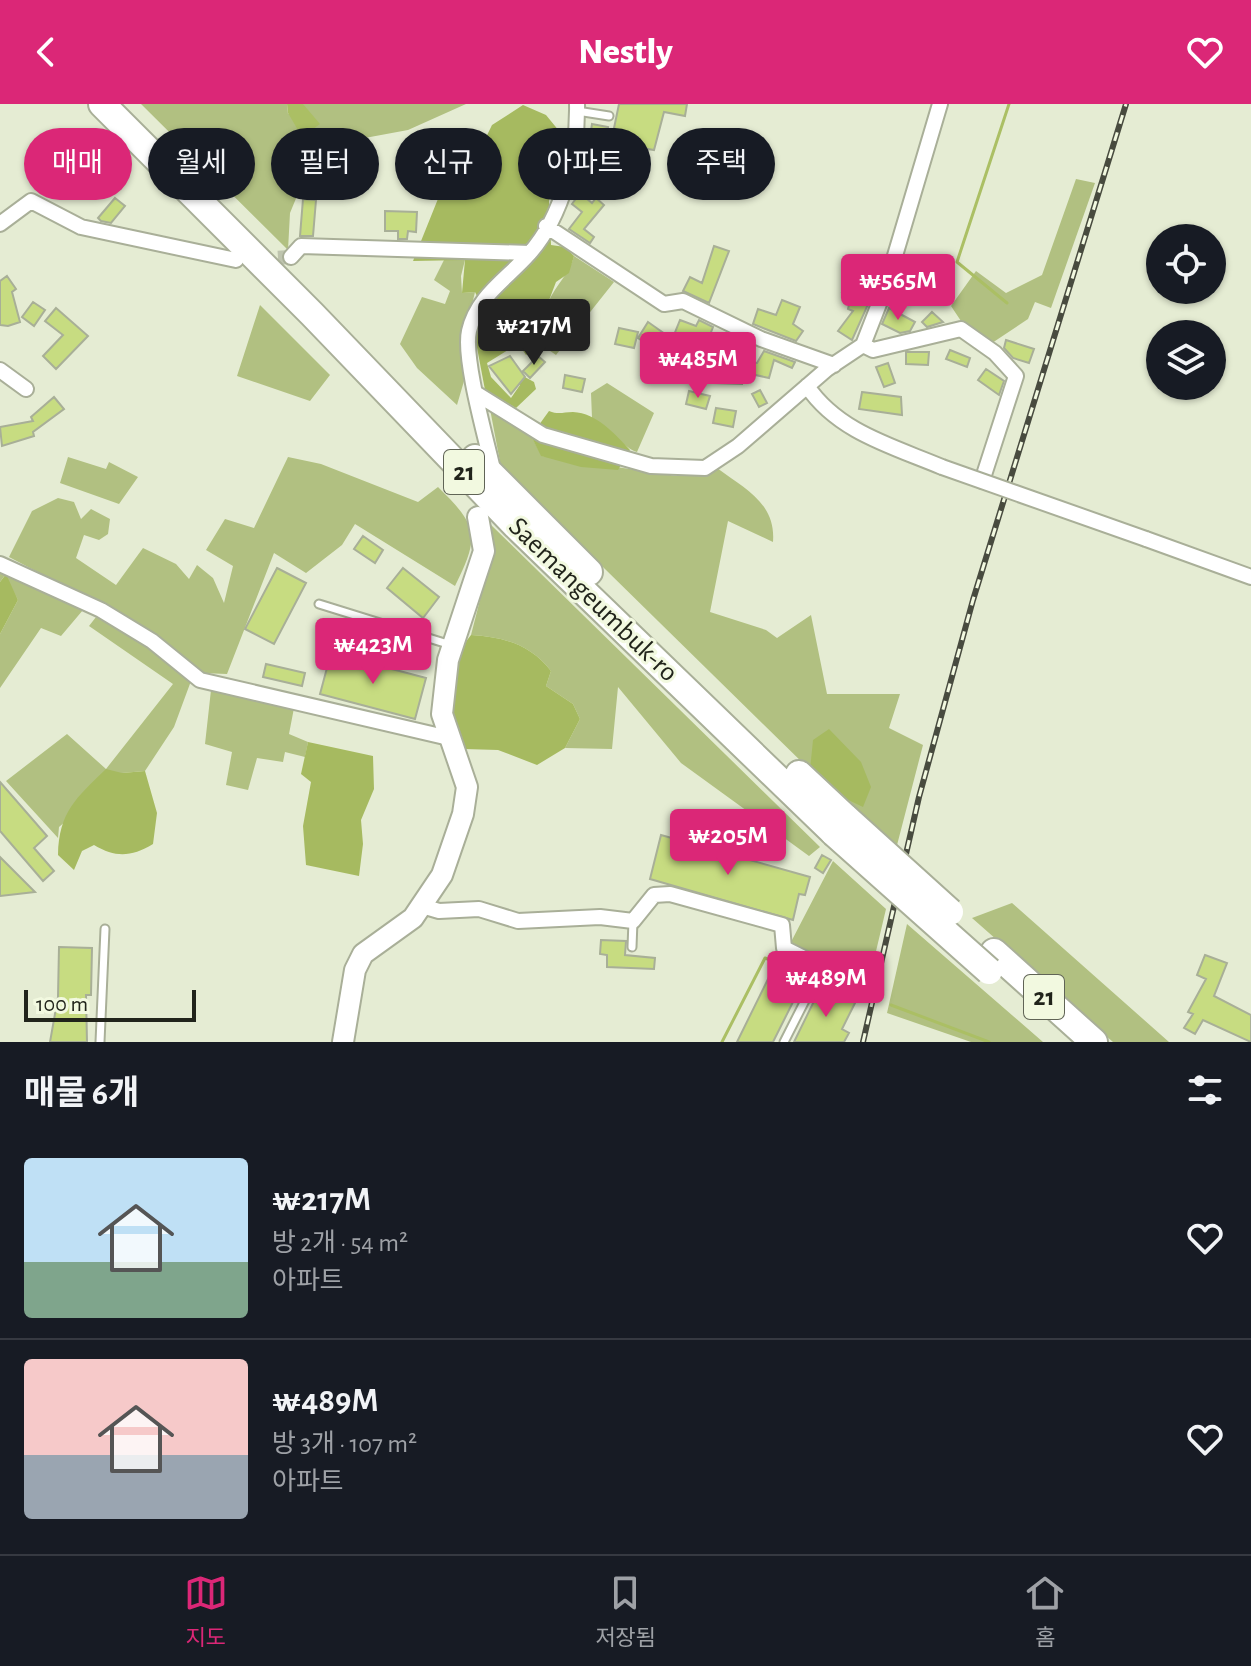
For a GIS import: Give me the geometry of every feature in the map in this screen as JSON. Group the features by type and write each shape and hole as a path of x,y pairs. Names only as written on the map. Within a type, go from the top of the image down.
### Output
{"highway":[{"name":"Saemangeumbuk-ro","path":"102,104 312,314 516,526 991,962 1070,1042"},
{"name":"Saemangeumbuk-ro","path":"127,104 840,825"},
{"name":"Saemangeumbuk-ro","path":"991,962 1094,1042"}],"street":[{"path":"477,394 543,435 651,466 705,468 738,446 807,386 863,345 886,286 940,104"},
{"path":"492,465 468,333 491,288 530,253 562,199 577,108"},
{"path":"0,224 31,201 81,227 236,260"},
{"path":"546,226 664,304 683,301 761,339 834,365"},
{"path":"291,257 301,246 530,253"},
{"path":"863,345 873,350 961,329 995,353 1016,376 982,481"},
{"path":"0,370 26,389"},
{"path":"807,386 822,409 851,429 942,467 1251,577"},
{"path":"343,1042 355,970 363,954 413,918 422,906 442,875 463,814 467,787 442,714 453,646 484,551 478,517"},
{"path":"0,564 101,610 152,641 200,680 449,738"},
{"path":"422,906 439,911 479,909 518,921 600,917 633,921 654,895 670,894 782,925 784,948 820,970"}],"lane":[{"path":"577,108 609,116"},
{"path":"319,604 453,646"},
{"path":"632,947 633,921"},
{"path":"100,1042 105,929"},
{"path":"784,1042 820,970"}],"shaded area":[{"path":"141,104 287,104 288,114 303,104 466,104 412,128 395,128 395,132 379,135 379,128 271,128 271,200 295,200 290,213 288,250 238,200 255,200 255,128 165,128"},
{"path":"287,104 303,104 320,124 314,128 297,128 288,113"},
{"path":"523,105 546,115 557,128 518,128 518,200 549,200 551,245 565,247 574,256 569,273 556,282 548,303 527,312 530,337 540,346 526,355 510,332 520,320 504,303 494,316 494,330 508,350 487,363 491,377 511,398 520,385 516,381 523,376 534,382 536,389 516,408 485,390 475,337 486,314 475,292 462,293 465,260 413,261 438,200 502,200 502,128 491,128"},
{"path":"1076,179 1095,183 1051,308 1035,302 1028,319 992,343 961,321 951,306 976,271 1006,293 1042,275"},
{"path":"574,256 614,282 556,355 530,337 527,312 548,303"},
{"path":"444,260 465,260 461,276 462,293 475,292 461,350 464,381 457,405 417,368 400,344 422,297 445,304 450,291 434,280"},
{"path":"260,305 330,375 310,401 237,376"},
{"path":"607,383 654,413 637,452 592,418 591,393"},
{"path":"490,409 531,436 542,456 677,476 717,468 757,498 773,528 773,542 728,521 710,612 766,630 777,638 811,615 827,694 900,694 889,728 923,745 896,849 810,770 501,467"},
{"path":"549,411 582,413 605,426 630,450 618,470 581,467 541,456 531,436"},
{"path":"68,457 106,469 109,462 138,477 119,504 60,483"},
{"path":"288,457 321,464 418,502 438,487 461,512 471,532 469,555 455,586 355,524 342,545 306,573 274,553 227,674 201,673 154,633 9,557 32,511 58,498 74,502 81,519 91,509 110,519 108,534 99,540 84,535 76,558 116,585 143,548 176,564 189,579 197,565 213,578 224,603 233,566 206,550 225,519 254,528"},
{"path":"487,521 820,847 809,856 681,763 618,687 612,749 565,748 580,719 573,704 546,686 551,671 525,648 494,638 471,635 490,561"},
{"path":"0,572 83,610 61,636 41,628 0,688 0,634 18,600 5,575 0,582"},
{"path":"6,574 18,600 0,634 0,582"},
{"path":"96,617 149,648 191,681 174,727 145,771 122,773 59,827 58,838 6,781 67,734 106,769 173,684 89,626"},
{"path":"471,635 494,638 525,648 551,671 546,686 573,704 580,719 565,748 537,765 498,750 464,749 449,708 458,652"},
{"path":"211,690 294,708 289,734 308,742 305,757 285,752 283,762 257,758 248,790 226,785 232,752 205,744"},
{"path":"829,729 861,762 871,787 863,807 838,795 810,770 813,740"},
{"path":"308,742 373,756 374,789 361,820 363,844 359,876 306,865 303,826 311,782 301,774"},
{"path":"106,769 122,773 145,771 157,813 153,844 124,854 94,845 82,851 74,870 58,855 62,828 71,807"},
{"path":"833,861 886,909 864,1002 820,989 831,964 791,942"},
{"path":"1012,903 1169,1042 1113,1042 972,918"},
{"path":"907,924 1043,1042 971,1042 887,1013"}],"building":[{"path":"619,104 687,104 685,116 664,112 654,150 651,150 651,128 614,128"},
{"path":"592,124 608,127 608,128 591,128"},
{"path":"113,200 125,206 111,223 98,218"},
{"path":"303,200 316,200 313,236 300,236"},
{"path":"575,200 592,203 598,200 604,205 584,229 594,237 590,243 569,229 582,212 572,204"},
{"path":"385,211 417,212 416,232 408,231 407,239 398,239 398,231 385,231"},
{"path":"714,246 729,251 709,303 683,291 690,277 702,283"},
{"path":"852,270 866,276 857,293 870,300 852,340 838,331 853,311 848,309 851,296 842,292"},
{"path":"7,276 16,289 12,292 20,322 8,326 0,325 0,281"},
{"path":"934,276 942,283 926,300 918,293"},
{"path":"782,300 800,307 793,324 803,331 796,341 753,324 758,309 776,315"},
{"path":"33,302 45,310 34,326 22,317"},
{"path":"56,308 88,336 56,369 43,356 63,335 45,321"},
{"path":"889,308 915,322 910,331 900,333 882,324"},
{"path":"504,309 517,321 510,328 497,316"},
{"path":"932,312 943,322 927,327 922,322"},
{"path":"680,320 696,326 699,320 713,327 692,382 682,378 685,372 670,362 687,340 674,335"},
{"path":"648,322 665,334 655,350 638,338"},
{"path":"619,328 638,332 634,348 615,344"},
{"path":"1006,340 1034,349 1029,363 1013,358 1004,348"},
{"path":"950,350 970,358 967,367 946,359"},
{"path":"764,351 795,362 792,368 774,360 769,378 742,372 742,384 714,383 714,365 721,368 721,361 757,363"},
{"path":"906,352 929,352 928,365 906,364"},
{"path":"510,356 525,377 511,394 489,366"},
{"path":"538,356 545,362 530,378 523,371"},
{"path":"888,363 895,383 884,387 876,367"},
{"path":"986,369 1004,381 999,395 978,380"},
{"path":"565,375 585,379 582,392 563,388"},
{"path":"760,390 767,403 759,407 752,394"},
{"path":"689,391 710,396 706,409 686,404"},
{"path":"862,392 901,397 902,415 859,409"},
{"path":"54,397 64,409 33,432 34,436 2,446 0,427 33,421 31,417"},
{"path":"716,408 736,411 733,427 713,423"},
{"path":"363,536 383,550 375,563 354,549"},
{"path":"277,568 306,583 274,644 245,629"},
{"path":"403,568 439,597 423,618 387,588"},
{"path":"331,653 426,678 415,719 320,694"},
{"path":"266,664 305,673 302,686 263,677"},
{"path":"0,782 47,836 34,848 54,871 43,881 0,831"},
{"path":"661,835 810,877 805,895 799,894 793,920 650,879"},
{"path":"822,855 831,860 823,873 815,868"},
{"path":"0,857 35,892 0,896"},
{"path":"601,940 626,941 625,955 655,958 654,969 607,967 607,955 600,954"},
{"path":"59,947 92,948 91,995 86,995 87,1042 50,1042 58,997"},
{"path":"1205,955 1227,963 1214,996 1251,1015 1251,1042 1203,1020 1195,1034 1184,1028 1193,1014 1188,1012 1206,979 1197,975"},
{"path":"771,973 800,988 773,1042 737,1042"},
{"path":"820,989 856,1001 842,1029 849,1033 844,1042 794,1042"}],"waterway":[{"path":"1007,303 957,262 1009,104"},
{"path":"722,1042 765,958 864,994"},
{"path":"891,1005 989,1042"}],"tunnel":[{"path":"257,259 291,257"}],"railway":[{"path":"863,1042 919,797 973,600 1126,104"}]}
